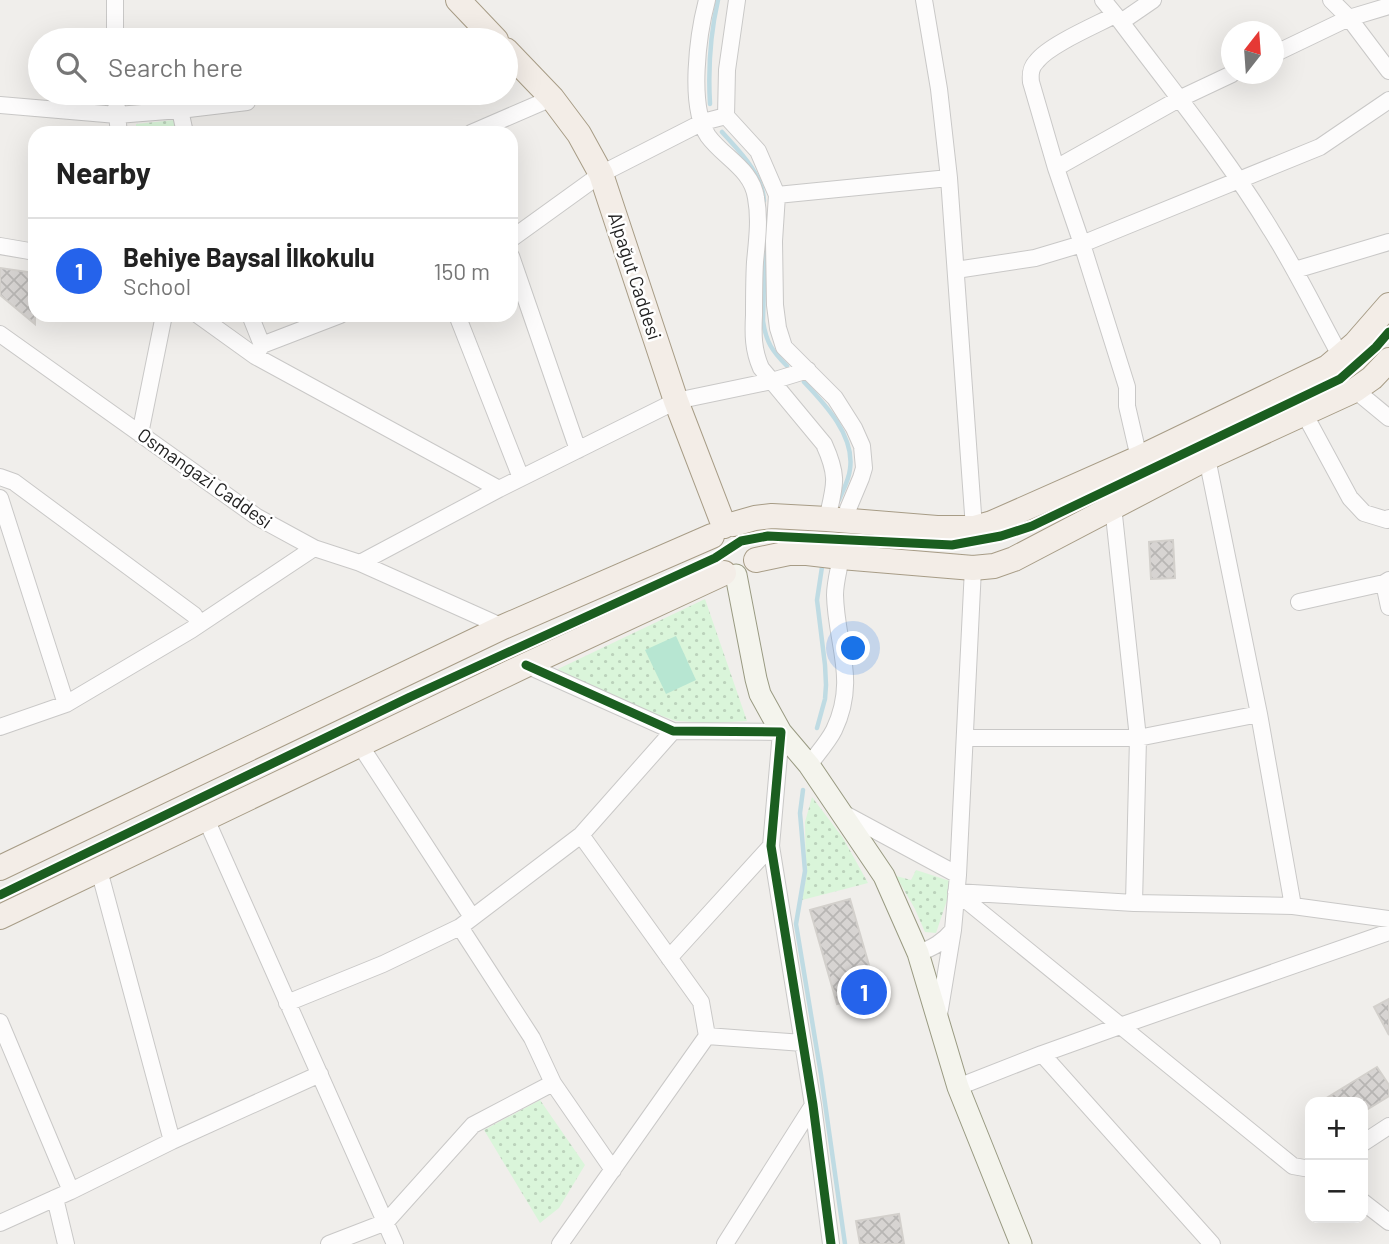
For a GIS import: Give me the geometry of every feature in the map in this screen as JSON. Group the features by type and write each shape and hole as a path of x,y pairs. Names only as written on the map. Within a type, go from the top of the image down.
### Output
{"main road":[{"path":"458,0 485,28"},
{"name":"Alpağut Caddesi","path":"518,63 552,98 579,134 601,174 676,401 723,528"},
{"path":"0,868 503,627 723,528 755,518 772,516 937,528 974,528 992,523 1139,458 1328,367 1355,344 1389,305"},
{"path":"756,560 798,553 973,568 994,566 1014,559 1207,458 1355,390 1372,378 1389,360"},
{"path":"0,917 526,664 730,574 744,572 756,560 758,544 755,536 743,526 723,528 709,541 707,549 713,565 719,571 730,574"},
{"path":"730,574 760,694 781,732 809,765 884,876 918,953 958,1087 1021,1244"}],"street":[{"path":"115,0 115,28"},
{"path":"707,0 699,42 697,72 697,93 703,122 708,135 733,160 754,187 757,201 753,342 755,356 761,368 824,444 831,458 835,473 836,519"},
{"path":"737,0 727,70 726,116 758,151 777,195 774,253 778,328 784,346 835,398 862,446 864,468 861,478 848,509 836,519"},
{"path":"924,0 939,89 949,178 974,528"},
{"path":"1103,0 1239,180 1295,270 1340,357"},
{"path":"1139,458 1127,406 1127,387 1056,168 1030,73 1035,62 1046,52 1153,0"},
{"path":"1331,0 1349,18 1389,71"},
{"path":"1284,49 1349,18 1389,6"},
{"path":"1056,168 1179,99 1221,79"},
{"path":"487,126 552,98"},
{"path":"956,270 1035,258 1082,244 1320,147 1389,100"},
{"path":"0,105 117,115 222,105"},
{"path":"117,105 118,126"},
{"path":"180,110 183,126"},
{"path":"518,234 601,174 703,122 726,116"},
{"path":"777,195 949,178"},
{"path":"1295,270 1389,242"},
{"path":"0,246 28,251"},
{"path":"518,276 578,450"},
{"path":"140,434 163,322"},
{"path":"210,322 499,489"},
{"path":"252,322 258,351"},
{"path":"258,351 324,322"},
{"path":"460,322 521,478"},
{"name":"Osmangazi Caddesi","path":"0,334 257,517 314,548 360,563 503,627"},
{"path":"360,563 499,489 676,401 772,381 808,370"},
{"path":"1355,390 1389,418"},
{"path":"1304,413 1350,498 1364,513 1387,520 1389,518"},
{"path":"1207,458 1259,714 1293,906"},
{"path":"0,477 14,482 194,615 200,624"},
{"path":"0,498 66,704"},
{"path":"1113,506 1138,738 1135,903"},
{"path":"0,727 66,704 200,624 314,548"},
{"path":"809,765 834,731 842,706 845,663 835,591 841,557"},
{"path":"938,1018 953,930 957,884 973,568"},
{"path":"1299,602 1387,582 1389,607"},
{"path":"526,664 673,731 781,732 771,846 813,1105 831,1244"},
{"path":"966,738 1138,738 1259,714"},
{"path":"287,1003 383,964 466,922 581,835 673,731"},
{"path":"360,745 532,1038 552,1083 613,1170"},
{"path":"842,813 957,884 1120,1026 1293,1166 1305,1168"},
{"path":"206,819 395,1244"},
{"path":"560,1244 707,1036 701,1002 581,835"},
{"path":"669,958 771,846"},
{"path":"99,870 172,1141"},
{"path":"957,884 1135,903 1293,906 1389,919"},
{"path":"918,953 943,942 953,930"},
{"path":"958,1087 1042,1054 1389,932"},
{"path":"0,1022 71,1191"},
{"path":"707,1036 803,1043"},
{"path":"1042,1054 1212,1244"},
{"path":"0,1223 320,1074"},
{"path":"329,1244 386,1222 473,1125 552,1083"},
{"path":"725,1244 813,1105"},
{"path":"1368,1140 1389,1126"},
{"path":"55,1198 66,1244"},
{"path":"1368,1206 1389,1222"}],"green space":[{"path":"175,120 176,126 136,126"},
{"path":"705,599 747,721 676,721 601,694 558,669"},
{"path":"676,636 696,680 666,694 645,650"},
{"path":"812,797 843,838 868,883 802,900 806,878 805,822"},
{"path":"916,870 953,882 936,933 925,932 896,876 911,880"},
{"path":"540,1100 585,1165 559,1208 540,1223 484,1130"}],"building":[{"path":"0,268 28,272 28,318 0,295"},
{"path":"1173,540 1175,578 1151,579 1149,542"},
{"path":"850,899 877,993 837,1004 810,910"},
{"path":"1389,999 1389,1035 1374,1007"},
{"path":"1377,1067 1389,1085 1389,1096 1368,1109 1368,1097 1328,1097"},
{"path":"899,1214 904,1244 860,1244 856,1221"}],"waterway":[{"path":"710,104 710,52 718,0"},
{"path":"722,132 755,172 764,201"},
{"path":"765,242 764,328 770,346 787,366"},
{"path":"804,382 837,421 848,445 849,473 839,500"},
{"path":"817,728 826,685 817,600 822,567"},
{"path":"803,790 800,813 805,871 796,924 845,1244"}],"cycle path":[{"path":"0,895 410,697 715,558 741,541 768,536 952,545 1001,536 1032,526 1340,379 1389,332"},
{"path":"526,665 673,731 781,732 771,846 813,1105 831,1244"}],"place":[{"name":"Behiye Baysal İlkokulu","path":"864,992"}]}
